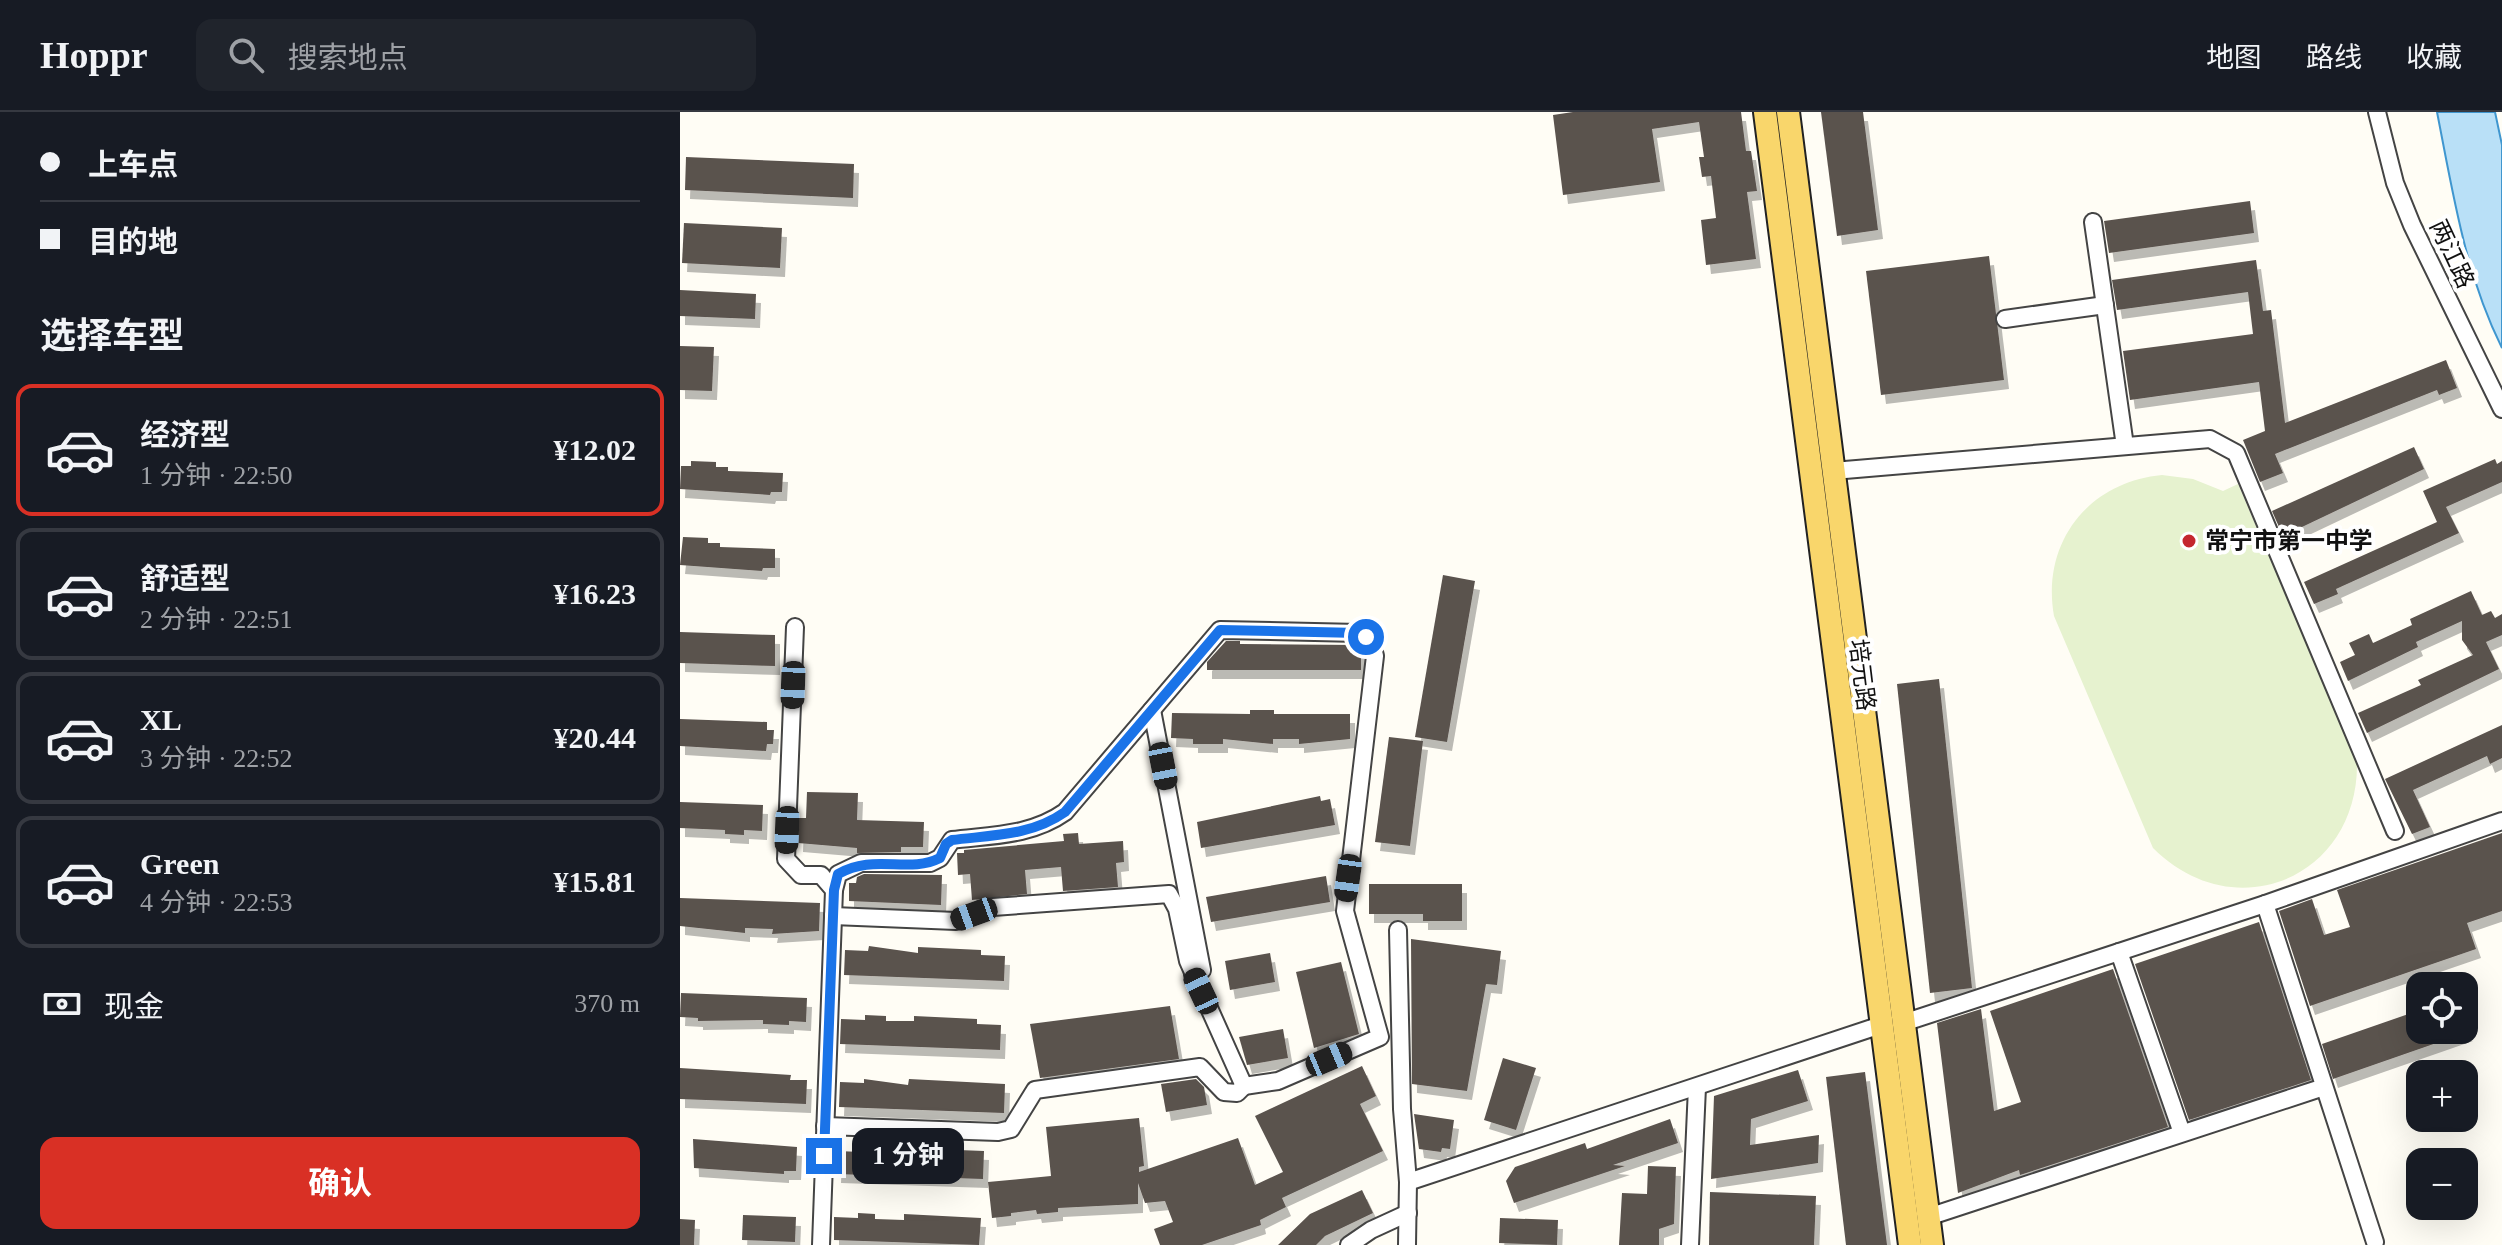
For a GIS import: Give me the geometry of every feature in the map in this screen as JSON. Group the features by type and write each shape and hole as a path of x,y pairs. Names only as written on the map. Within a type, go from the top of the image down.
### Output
{"main road":[{"name":"培元路","path":"1765,112 1892,1024 1932,1245"},
{"name":"培元路","path":"1788,112 1833,471 1892,1024 1910,1245"}],"street":[{"name":"两江路","path":"2377,112 2395,183 2412,225 2502,409"},
{"path":"2093,222 2125,446"},
{"path":"2005,319 2105,305"},
{"path":"1833,471 2210,439 2236,453 2395,831"},
{"path":"795,627 786,859 801,875 821,875 834,890"},
{"path":"821,1245 825,1126 834,890 838,874 861,863 930,863 940,858 946,844 952,840 1022,832 1055,819 1065,812 1220,630 1359,633 1372,644 1375,656 1345,911 1380,1037 1278,1081 1244,1086 1237,1093 1224,1092 1200,1067 1035,1090 1011,1129 998,1132 825,1126"},
{"path":"1152,710 1202,970 1193,974"},
{"path":"1408,1182 2265,904 2502,821"},
{"path":"833,916 956,921 993,907 1169,894 1173,897 1193,974 1244,1086"},
{"path":"2265,904 2375,1242"},
{"path":"1398,930 1402,1109 1408,1182 1407,1245"},
{"path":"2119,952 2182,1133"},
{"path":"1690,1245 1697,1087"},
{"path":"1928,1217 2324,1087"},
{"path":"1349,1245 1371,1230 1408,1213"}],"green space":[{"path":"2162,475 2193,479 2223,491 2238,484 2357,762 2352,802 2338,835 2315,861 2286,879 2254,887 2220,885 2185,873 2153,848 2054,616 2052,589 2055,564 2063,541 2075,521 2092,503 2112,490 2136,480"}],"water":[{"path":"2437,112 2495,112 2502,145 2502,348 2469,262"}],"building":[{"path":"1573,112 1741,112 1746,151 1751,151 1757,191 1747,192 1756,259 1706,265 1701,220 1716,218 1711,176 1702,177 1699,157 1704,157 1699,122 1652,129 1660,182 1563,195 1553,115"},
{"path":"1821,112 1863,112 1878,230 1837,236"},
{"path":"686,157 854,164 853,198 685,190"},
{"path":"2250,201 2254,233 2109,253 2104,221"},
{"path":"684,223 782,228 780,268 682,263"},
{"path":"1989,256 2004,380 1881,395 1866,271"},
{"path":"2256,260 2263,311 2271,310 2285,423 2446,360 2457,388 2439,395 2437,390 2275,454 2283,473 2260,482 2243,440 2265,431 2259,382 2130,400 2123,351 2253,334 2248,292 2117,310 2112,280"},
{"path":"680,290 756,294 755,319 680,316"},
{"path":"680,346 714,347 712,391 680,390"},
{"path":"2414,447 2424,469 2283,536 2272,511"},
{"path":"2495,459 2497,464 2502,461 2502,482 2446,507 2459,533 2336,589 2338,594 2314,604 2304,582 2437,522 2423,491"},
{"path":"691,461 716,462 716,467 728,467 728,471 783,473 782,492 771,492 770,495 680,489 681,466 691,466"},
{"path":"683,537 708,538 708,543 720,543 720,547 775,549 775,568 763,568 762,571 680,565"},
{"path":"1443,575 1475,581 1447,742 1415,737"},
{"path":"2471,591 2482,615 2491,611 2495,618 2502,614 2502,635 2486,642 2499,669 2367,733 2358,713 2421,685 2418,680 2473,655 2462,640 2462,621 2416,642 2418,647 2348,681 2340,662 2355,655 2349,643 2369,634 2373,643 2412,625 2410,619"},
{"path":"680,632 775,635 775,666 680,663"},
{"path":"1226,641 1240,641 1240,644 1356,645 1361,652 1361,670 1207,670 1207,662"},
{"path":"1939,679 1972,988 1930,993 1897,684"},
{"path":"1250,710 1274,710 1274,714 1350,714 1350,739 1299,744 1299,739 1273,739 1273,744 1223,739 1223,744 1193,744 1193,739 1171,738 1172,713 1250,714"},
{"path":"680,719 767,722 767,730 774,730 773,744 767,744 766,751 680,746"},
{"path":"2502,725 2502,758 2490,764 2487,756 2413,790 2430,827 2412,834 2385,779"},
{"path":"1389,737 1423,741 1410,846 1375,842"},
{"path":"807,792 858,793 857,820 924,822 923,847 901,847 901,852 857,853 857,848 798,843 799,818 806,818"},
{"path":"1320,796 1321,801 1330,799 1335,825 1201,848 1197,822"},
{"path":"680,802 763,805 762,831 744,830 744,835 725,834 725,830 680,828"},
{"path":"1078,833 1079,844 1123,841 1124,862 1116,863 1118,887 1063,891 1061,867 1025,870 1027,894 972,900 970,874 958,875 957,853 964,853 964,850 1064,841 1063,834"},
{"path":"2502,833 2502,911 2467,923 2476,949 2310,1006 2279,911 2312,899 2324,935 2350,927 2337,890"},
{"path":"864,874 942,875 941,905 849,901 849,883 856,883 857,877"},
{"path":"1326,876 1330,902 1211,922 1206,897"},
{"path":"1369,884 1462,884 1462,921 1423,921 1423,914 1369,914"},
{"path":"680,898 820,903 819,931 772,934 773,929 745,928 745,933 680,926"},
{"path":"2259,922 2311,1080 2189,1120 2135,964"},
{"path":"1411,939 1501,951 1497,985 1486,984 1467,1091 1412,1084"},
{"path":"869,946 918,953 918,947 981,950 981,955 1005,956 1004,981 844,975 845,950 868,951"},
{"path":"1270,953 1275,982 1230,990 1225,961"},
{"path":"1341,962 1359,1034 1314,1048 1296,972"},
{"path":"2113,969 2168,1127 2020,1175 2019,1170 1958,1193 1937,1023 1981,1009 1994,1111 2021,1102 1990,1011"},
{"path":"681,993 807,998 806,1022 763,1024 763,1020 698,1021 698,1018 680,1017"},
{"path":"1170,1006 1179,1059 1040,1078 1030,1024"},
{"path":"865,1015 886,1016 886,1021 914,1021 914,1016 977,1019 977,1024 1001,1025 1000,1050 840,1044 841,1019 865,1020"},
{"path":"2406,1015 2406,1044 2434,1044 2333,1079 2322,1044"},
{"path":"1283,1029 1288,1058 1247,1065 1239,1037"},
{"path":"1503,1058 1536,1068 1516,1130 1484,1120"},
{"path":"1362,1066 1376,1096 1360,1104 1383,1151 1282,1198 1286,1207 1260,1220 1261,1225 1202,1245 1160,1245 1154,1229 1173,1222 1165,1201 1145,1203 1138,1183 1138,1204 1058,1208 1058,1212 1037,1214 1036,1210 992,1218 988,1182 1051,1176 1046,1127 1139,1118 1144,1166 1139,1167 1139,1172 1238,1138 1255,1185 1283,1172 1255,1116"},
{"path":"680,1068 791,1075 790,1080 807,1080 806,1104 680,1099"},
{"path":"1798,1070 1808,1101 1751,1119 1750,1145 1819,1135 1818,1163 1711,1179 1714,1096"},
{"path":"1865,1072 1887,1245 1846,1245 1826,1077"},
{"path":"864,1079 908,1085 909,1079 1005,1084 1004,1113 839,1107 840,1082 864,1083"},
{"path":"1196,1079 1204,1087 1207,1105 1166,1112 1161,1084"},
{"path":"1414,1114 1454,1120 1450,1149 1442,1148 1441,1152 1419,1149"},
{"path":"1670,1119 1678,1143 1613,1165 1625,1166 1514,1203 1506,1181 1515,1167 1585,1143 1587,1149"},
{"path":"693,1139 797,1147 796,1171 784,1171 784,1174 694,1168"},
{"path":"861,1147 878,1147 878,1152 907,1153 907,1148 984,1151 983,1179 836,1174 837,1151 861,1152"},
{"path":"1648,1166 1676,1167 1674,1224 1659,1229 1659,1245 1619,1245 1622,1193 1647,1194"},
{"path":"1362,1190 1373,1213 1325,1236 1316,1245 1278,1245 1310,1214"},
{"path":"1710,1192 1816,1196 1814,1245 1709,1245"},
{"path":"858,1213 875,1214 875,1219 904,1220 904,1214 981,1218 979,1245 834,1240 834,1217 858,1218"},
{"path":"743,1215 796,1217 795,1242 742,1240"},
{"path":"1500,1218 1558,1220 1557,1245 1499,1243"},
{"path":"680,1219 695,1220 694,1245 680,1245"}],"place":[{"name":"常宁市第一中学","path":"2189,541"}],"route":[{"path":"824,1156 834,890 838,874 861,863 930,863 940,858 946,844 952,840 1022,832 1055,819 1065,812 1220,630 1359,633 1366,637"}]}
